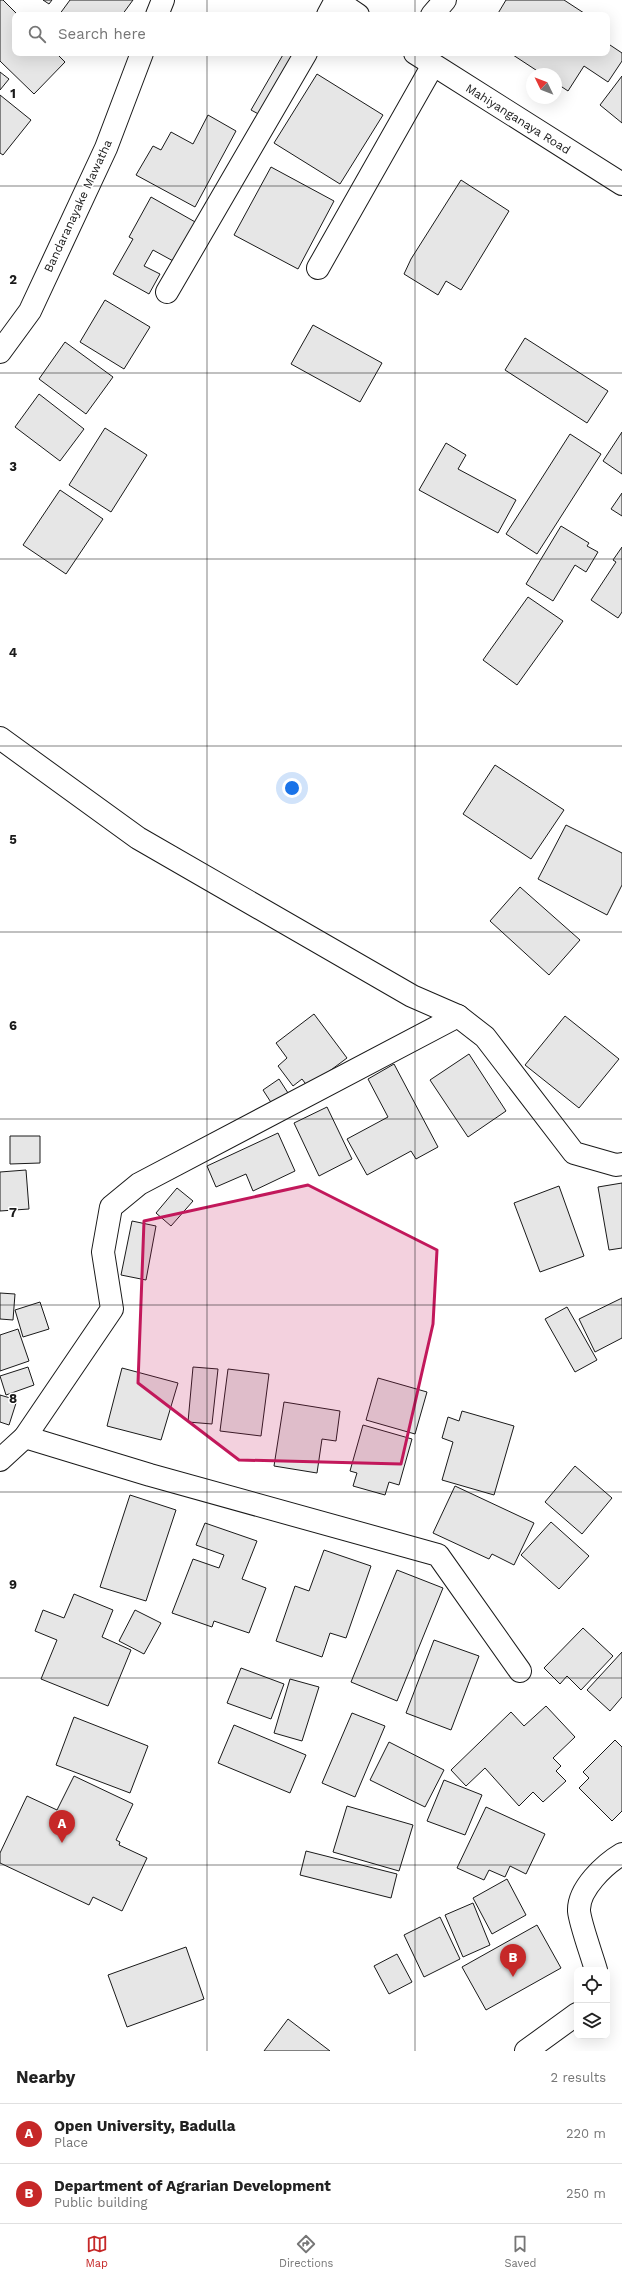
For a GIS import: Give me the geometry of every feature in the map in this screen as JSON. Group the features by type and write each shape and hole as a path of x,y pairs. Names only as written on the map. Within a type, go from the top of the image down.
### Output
{"street":[{"path":"158,12 163,0"},
{"path":"330,12 336,0 354,12"},
{"path":"435,12 445,0"},
{"name":"Bandaranayake Mawatha","path":"0,352 30,311 106,148 141,56"},
{"path":"167,292 304,56"},
{"name":"Mahiyanganaya Road","path":"419,56 622,184"},
{"path":"318,268 433,66"},
{"path":"0,738 138,838 412,996 458,1016 485,1037 574,1153 616,1165 622,1164"},
{"path":"0,1460 25,1437 112,1309 103,1252 111,1207 138,1184 458,1016"},
{"path":"25,1437 150,1475 438,1555 520,1671"},
{"path":"595,1967 579,1910 588,1884 614,1859 622,1854"},
{"path":"526,2051 574,2016"}],"highlighted area":[{"path":"308,1185 437,1250 433,1324 401,1464 239,1460 138,1383 144,1221"}],"building":[{"path":"0,0 3,0 15,12 12,12 12,56 59,56 65,62 34,94 0,61"},
{"path":"43,0 52,0 49,4"},
{"path":"70,0 133,0 124,12 61,12"},
{"path":"506,0 564,0 582,12 499,12"},
{"path":"610,45 622,53 622,61 608,82 584,66 568,91 562,87 562,68 533,68 515,56 610,56"},
{"path":"282,56 292,56 264,117 251,110"},
{"path":"0,72 9,79 0,90"},
{"path":"317,74 383,115 340,184 274,143"},
{"path":"622,76 622,123 600,105"},
{"path":"0,95 31,120 3,155 0,153"},
{"path":"208,115 236,131 195,207 136,175 153,146 161,150 171,132 193,144"},
{"path":"271,167 334,201 298,269 234,235"},
{"path":"461,180 509,211 461,290 446,281 438,295 404,274 411,259"},
{"path":"151,197 197,223 175,262 153,250 144,266 160,274 149,294 113,274 133,239 129,237"},
{"path":"105,300 150,327 124,369 80,342"},
{"path":"313,325 382,363 360,402 291,364"},
{"path":"525,338 608,391 587,423 505,370"},
{"path":"65,342 113,377 86,414 39,379"},
{"path":"39,394 84,429 60,461 15,427"},
{"path":"105,428 147,455 111,512 69,485"},
{"path":"622,432 622,474 603,461"},
{"path":"570,434 601,454 537,554 506,534"},
{"path":"446,443 466,455 458,469 516,500 498,533 419,490"},
{"path":"60,490 103,519 66,574 23,545"},
{"path":"622,493 622,516 611,509"},
{"path":"561,526 589,543 587,546 598,552 586,572 575,565 553,601 526,584"},
{"path":"622,547 622,612 618,618 591,600 616,562 613,560"},
{"path":"528,597 563,621 517,685 483,660"},
{"path":"495,765 564,810 531,859 463,814"},
{"path":"566,825 622,853 622,885 607,915 538,879"},
{"path":"520,887 580,940 549,975 490,921"},
{"path":"314,1014 347,1058 308,1087 302,1079 293,1086 278,1066 287,1058 276,1043"},
{"path":"565,1016 619,1059 579,1108 525,1065"},
{"path":"469,1054 506,1111 468,1137 430,1080"},
{"path":"394,1064 438,1147 416,1159 411,1151 367,1175 347,1139 388,1117 368,1079"},
{"path":"279,1079 290,1096 274,1107 263,1090"},
{"path":"327,1107 352,1159 319,1176 294,1123"},
{"path":"278,1133 295,1171 253,1191 246,1174 216,1187 207,1166"},
{"path":"10,1136 40,1136 40,1163 10,1164"},
{"path":"26,1170 29,1209 0,1211 0,1172"},
{"path":"622,1183 622,1248 609,1250 598,1187"},
{"path":"559,1186 584,1256 540,1272 514,1203"},
{"path":"177,1188 193,1201 171,1226 156,1213"},
{"path":"132,1221 156,1226 146,1280 121,1275"},
{"path":"0,1293 15,1294 13,1320 0,1319"},
{"path":"622,1298 622,1338 595,1352 579,1319"},
{"path":"40,1302 49,1329 23,1337 15,1310"},
{"path":"567,1307 597,1360 575,1372 545,1319"},
{"path":"18,1329 29,1361 0,1371 0,1335"},
{"path":"28,1367 34,1385 6,1395 0,1376"},
{"path":"193,1367 218,1369 212,1424 188,1422"},
{"path":"122,1368 178,1383 161,1440 107,1426"},
{"path":"228,1369 269,1374 261,1436 220,1431"},
{"path":"378,1378 427,1392 415,1434 366,1420"},
{"path":"0,1395 17,1400 9,1425 0,1422"},
{"path":"284,1402 340,1411 336,1441 322,1439 317,1473 274,1466"},
{"path":"462,1411 514,1426 494,1495 442,1480 453,1442 442,1438 448,1417 459,1421"},
{"path":"363,1425 412,1439 399,1485 389,1482 385,1495 353,1486 357,1473 350,1471"},
{"path":"575,1466 612,1498 582,1534 545,1502"},
{"path":"455,1486 534,1523 514,1565 492,1554 489,1559 433,1533"},
{"path":"130,1495 176,1510 146,1601 100,1587"},
{"path":"551,1522 589,1556 559,1589 521,1555"},
{"path":"205,1523 257,1541 242,1579 266,1588 249,1633 214,1621 212,1627 172,1613 193,1559 219,1568 224,1555 196,1545"},
{"path":"324,1550 371,1566 346,1638 330,1633 322,1657 276,1641 295,1586 309,1591"},
{"path":"397,1570 443,1588 397,1701 351,1682"},
{"path":"74,1594 113,1610 102,1637 131,1650 108,1706 41,1679 57,1640 35,1631 43,1610 64,1618"},
{"path":"135,1610 161,1623 144,1654 119,1641"},
{"path":"583,1628 613,1656 581,1690 567,1676 560,1684 544,1668"},
{"path":"434,1640 479,1656 451,1730 406,1713"},
{"path":"622,1652 622,1697 610,1711 587,1690"},
{"path":"241,1668 284,1684 271,1719 227,1703"},
{"path":"290,1679 319,1687 302,1741 274,1733"},
{"path":"546,1706 575,1737 553,1758 561,1766 556,1771 566,1781 543,1802 533,1792 519,1806 485,1768 466,1786 451,1770 511,1712 524,1726"},
{"path":"352,1713 385,1726 355,1797 322,1783"},
{"path":"74,1717 148,1746 130,1793 56,1765"},
{"path":"234,1725 306,1755 290,1793 218,1763"},
{"path":"615,1740 622,1747 622,1811 612,1821 579,1788 589,1778 583,1772"},
{"path":"389,1742 444,1770 425,1807 370,1780"},
{"path":"74,1776 133,1804 116,1840 120,1842 119,1845 147,1858 122,1911 93,1897 89,1905 0,1863 0,1853 27,1796 57,1810"},
{"path":"444,1780 482,1795 465,1835 427,1821"},
{"path":"347,1806 413,1825 399,1871 333,1852"},
{"path":"486,1807 545,1834 526,1874 510,1866 505,1877 489,1870 484,1880 457,1868"},
{"path":"306,1851 397,1874 391,1898 300,1875"},
{"path":"507,1879 526,1915 492,1934 473,1898"},
{"path":"473,1903 490,1945 463,1957 445,1915"},
{"path":"440,1917 460,1959 424,1977 404,1935"},
{"path":"537,1925 561,1968 486,2010 462,1967"},
{"path":"186,1947 204,1999 127,2027 108,1975"},
{"path":"397,1954 412,1982 389,1994 374,1966"},
{"path":"288,2019 330,2051 264,2051"}],"place":[{"name":"Open University, Badulla","path":"62,1843"},
{"name":"Department of Agrarian Development","path":"513,1977"}]}
